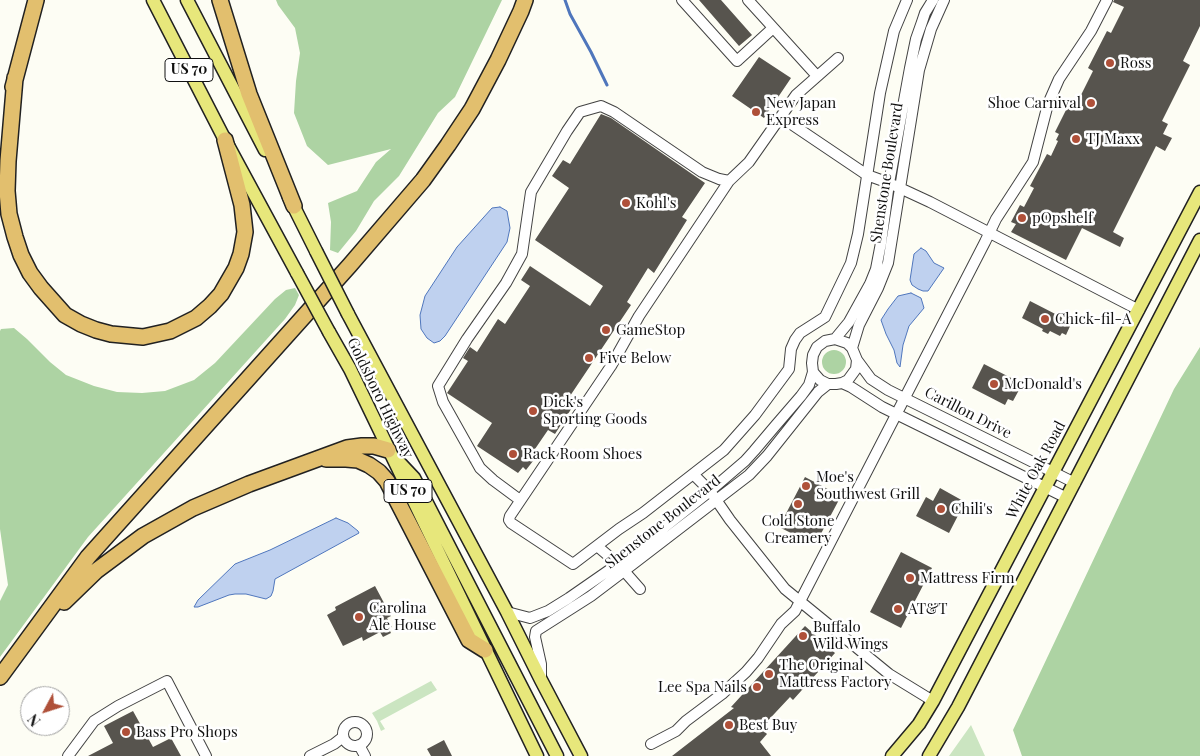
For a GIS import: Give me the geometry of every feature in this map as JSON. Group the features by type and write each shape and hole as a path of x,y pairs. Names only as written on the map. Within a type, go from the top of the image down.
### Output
{"highway":[{"path":"0,149 15,78 36,0"},
{"path":"220,0 249,94 294,206"},
{"path":"0,677 88,557 350,265 423,180 472,109 498,60 525,0"},
{"path":"15,78 7,190 9,214 15,237 25,264 41,288 65,314 81,324 96,330 119,335 143,337 170,331 196,318 221,294 236,268 245,232 242,205 225,140"},
{"path":"31,634 96,571 143,536 193,508 220,495 347,448 374,446 388,450"},
{"path":"313,460 358,460 379,472 386,481 469,640 485,650"}],"main road":[{"name":"US 70","path":"153,0 225,140"},
{"name":"US 70","path":"187,0 294,206"},
{"name":"Goldsboro Highway","path":"225,140 350,369 537,756"},
{"name":"White Oak Road","path":"892,756 919,724 934,701 1200,192"},
{"name":"Goldsboro Highway","path":"294,206 348,314 507,612 581,756"},
{"path":"929,756 958,708 1200,240"},
{"path":"388,450 414,478 557,756"}],"street":[{"path":"682,0 737,61 773,28"},
{"path":"748,0 817,76"},
{"path":"838,58 796,95 749,162 729,181 644,308 611,366 510,516 509,520 511,523 573,564 619,529 644,513 724,450 755,415 789,369 791,349 800,333 825,317 851,263 858,234 880,93 894,31 906,0"},
{"name":"Shenstone Boulevard","path":"835,340 849,322 876,269 889,183 916,39 925,13 933,0"},
{"name":"Shenstone Boulevard","path":"852,348 860,325 888,263 919,70 931,29 944,0"},
{"path":"652,744 676,731 746,672 781,624 795,611 1003,207 1033,162 1048,104 1059,79 1090,31 1107,0"},
{"path":"520,500 480,468 443,402 438,386 466,340 506,283 522,254 531,192 567,131 580,112 601,106 614,112 702,172 729,181"},
{"path":"781,117 867,175 930,202 1139,310"},
{"path":"825,341 842,341 852,348 857,360 856,369 848,380 842,383 828,384 820,380 813,372 812,359 815,350 825,341"},
{"name":"Carillon Drive","path":"857,360 871,378 888,390 1075,483"},
{"name":"Shenstone Boulevard","path":"541,680 541,664 534,636 536,631 591,596 621,568 713,495 754,452 801,396 809,385 813,372"},
{"path":"842,383 882,407 1067,498"},
{"name":"Shenstone Boulevard","path":"713,495 749,475 767,456 818,392 828,384"},
{"path":"694,475 713,495 730,520 785,589 889,674 934,701"},
{"path":"597,546 640,589"},
{"name":"Shenstone Boulevard","path":"507,612 530,618 548,610 621,568"},
{"path":"68,756 94,721 118,706 167,681 206,756"},
{"path":"353,722 360,724 366,729 366,737 363,743 359,745 352,746 343,738 346,726 353,722"},
{"path":"310,756 343,738"},
{"path":"359,745 365,756"}],"green space":[{"path":"276,0 502,0 455,97 438,113 399,176 374,201 356,231 338,253 330,250 331,222 328,203 357,191 376,162 391,149 328,165 307,146 294,113 300,53 295,28"},
{"path":"295,288 299,295 295,305 285,319 88,537 0,657 0,601 8,585 0,529 1,329 14,328 66,375 94,386 117,392 142,393 165,391 194,380 215,363 275,299 286,290"},
{"path":"1200,347 1200,756 1022,756 1013,730 1174,389"},
{"path":"834,350 842,354 846,362 842,370 834,374 826,370 822,362 826,354"},
{"path":"431,681 437,690 380,721 385,729 381,731 372,713"},
{"path":"971,725 985,756 949,756"}],"water":[{"path":"500,207 507,211 510,228 507,242 445,336 440,341 434,343 427,338 421,329 420,315 425,296 457,247 492,208"},
{"path":"921,248 926,251 934,263 944,268 928,291 918,289 912,285 910,280 914,254"},
{"path":"911,293 921,298 924,308 909,326 903,345 900,367 881,320 898,296"},
{"path":"336,518 348,523 359,533 275,579 271,596 266,599 246,594 235,594 194,607 198,600 235,564 270,550"}],"building":[{"path":"699,0 721,0 752,35 739,46"},
{"path":"1114,0 1200,0 1200,26 1183,61 1190,65 1162,121 1168,124 1163,134 1172,138 1165,151 1156,146 1113,232 1124,238 1120,247 1082,228 1066,260 1011,232 1016,224 1011,222 1020,205 1024,207 1034,188 1030,186 1047,154 1051,156 1058,141 1056,140 1059,134 1055,132 1071,100 1077,103 1093,71 1088,68 1107,31 1111,33 1124,7 1113,2"},
{"path":"759,57 791,78 764,118 732,96"},
{"path":"601,114 611,118 705,183 682,217 687,220 654,273 648,268 627,302 631,305 570,396 577,400 555,434 548,430 535,449 540,452 526,470 523,467 518,473 477,446 492,423 447,393 468,361 463,358 470,347 477,352 498,319 505,324 530,286 521,280 530,266 590,306 603,286 535,240 569,188 552,176 563,160 570,164"},
{"name":"Chick-fil-A","path":"1030,301 1067,320 1066,322 1071,324 1066,335 1062,333 1060,336 1050,331 1048,334 1042,331 1043,329 1022,318"},
{"name":"McDonald's","path":"984,364 1017,381 1014,387 1019,390 1013,401 1008,399 1005,405 972,388"},
{"path":"805,477 841,496 815,545 779,527"},
{"name":"Chili's","path":"940,488 965,502 949,533 916,516 926,497 933,501"},
{"path":"901,552 932,568 901,628 870,612"},
{"name":"Carolina Ale House","path":"375,586 391,616 387,618 392,627 389,629 391,633 383,637 380,632 363,641 362,637 343,646 327,615 336,610 335,607"},
{"path":"805,626 835,653 793,700 790,697 761,728 767,734 760,742 771,756 672,756 734,708 731,707"},
{"name":"Bass Pro Shops","path":"133,711 153,747 171,738 181,756 88,756 113,743 104,726"},
{"path":"444,740 452,756 431,756 427,749"}],"waterway":[{"path":"565,0 570,14 607,85"}],"place":[{"name":"Ross","path":"1110,63"},
{"name":"Shoe Carnival","path":"1091,103"},
{"name":"New Japan Express","path":"756,112"},
{"name":"TJ Maxx","path":"1076,139"},
{"name":"Kohl's","path":"626,203"},
{"name":"pOpshelf","path":"1022,218"},
{"name":"Chick-fil-A","path":"1045,319"},
{"name":"GameStop","path":"606,330"},
{"name":"Five Below","path":"589,358"},
{"name":"McDonald's","path":"994,384"},
{"name":"Dick's Sporting Goods","path":"533,411"},
{"name":"Rack Room Shoes","path":"513,454"},
{"name":"Moe's Southwest Grill","path":"806,486"},
{"name":"Cold Stone Creamery","path":"798,504"},
{"name":"Chili's","path":"941,509"},
{"name":"Mattress Firm","path":"910,578"},
{"name":"AT&T","path":"898,609"},
{"name":"Carolina Ale House","path":"359,617"},
{"name":"Buffalo Wild Wings","path":"803,636"},
{"name":"The Original Mattress Factory","path":"769,674"},
{"name":"Lee Spa Nails","path":"757,687"},
{"name":"Best Buy","path":"729,725"},
{"name":"Bass Pro Shops","path":"126,732"}]}
